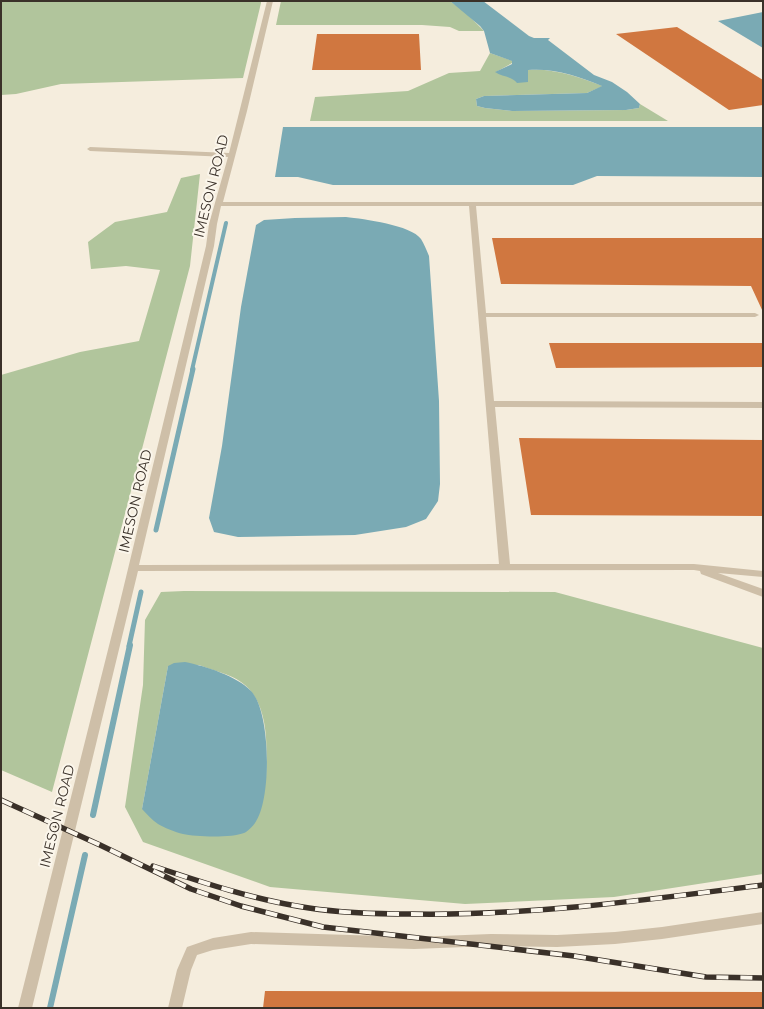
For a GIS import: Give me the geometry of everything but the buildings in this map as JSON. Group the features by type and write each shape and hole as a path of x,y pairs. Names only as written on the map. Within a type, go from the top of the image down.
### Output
{"street":[{"name":"IMESON ROAD","path":"25,1008 134,568 210,246 213,224 220,204 270,1"},
{"path":"90,150 232,155"},
{"path":"220,204 763,204"},
{"path":"472,204 505,567"},
{"path":"482,315 755,315"},
{"path":"490,404 763,405"},
{"path":"134,568 694,567 763,574"},
{"path":"694,567 763,593"},
{"path":"175,1008 184,970 192,951 213,944 251,938 414,943 491,940 556,941 615,938 662,933 763,918"}],"green space":[{"path":"1,1 261,1 261,3 243,78 61,84 16,94 1,95"},
{"path":"281,1 450,1 466,13 484,31 459,31 450,27 422,25 276,25"},
{"path":"490,53 513,61 496,72 515,79 528,77 528,70 548,70 585,79 603,86 587,93 484,96 476,99 477,106 512,111 626,110 639,108 640,104 668,121 310,121 315,97 408,91 449,73 480,71"},
{"path":"200,174 190,266 52,792 1,770 1,375 80,352 139,341 160,270 126,266 91,269 88,242 115,222 167,212 181,178"},
{"path":"161,592 555,592 763,648 763,874 614,897 465,904 270,887 143,842 125,807 143,685 145,620","holes":["199,665 237,679 250,691 257,701 265,726 267,753 266,778 142,809 168,666"]}],"water":[{"path":"450,1 483,1 529,36 534,38 550,38 548,40 594,75 612,82 627,92 640,104 639,108 626,110 512,111 477,106 476,99 484,96 587,93 602,86 575,76 547,70 528,70 528,82 517,83 512,79 498,74 495,72 512,64 512,61 490,53 484,31"},
{"path":"763,12 763,48 718,21"},
{"path":"283,127 763,127 763,177 597,176 573,185 333,185 298,177 275,177"},
{"path":"346,217 398,226 408,230 416,234 421,239 429,256 439,401 440,484 438,501 426,519 406,527 355,535 238,537 214,532 209,518 222,446 241,307 256,225 264,220"},
{"path":"185,662 202,666 229,676 251,691 258,702 266,736 267,756 264,796 261,812 254,824 244,833 238,835 196,836 183,834 158,824 142,809 168,666 174,663"}],"waterway":[{"path":"192,370 226,223"},
{"path":"156,530 193,369"},
{"path":"129,646 141,592"},
{"path":"93,815 130,645"},
{"path":"50,1008 85,855"}],"railway":[{"path":"1,800 100,845 191,889 241,906 323,927 574,956 706,977 763,978"},
{"path":"153,866 249,896 289,905 321,910 398,914 455,914 543,910 763,885"}]}
